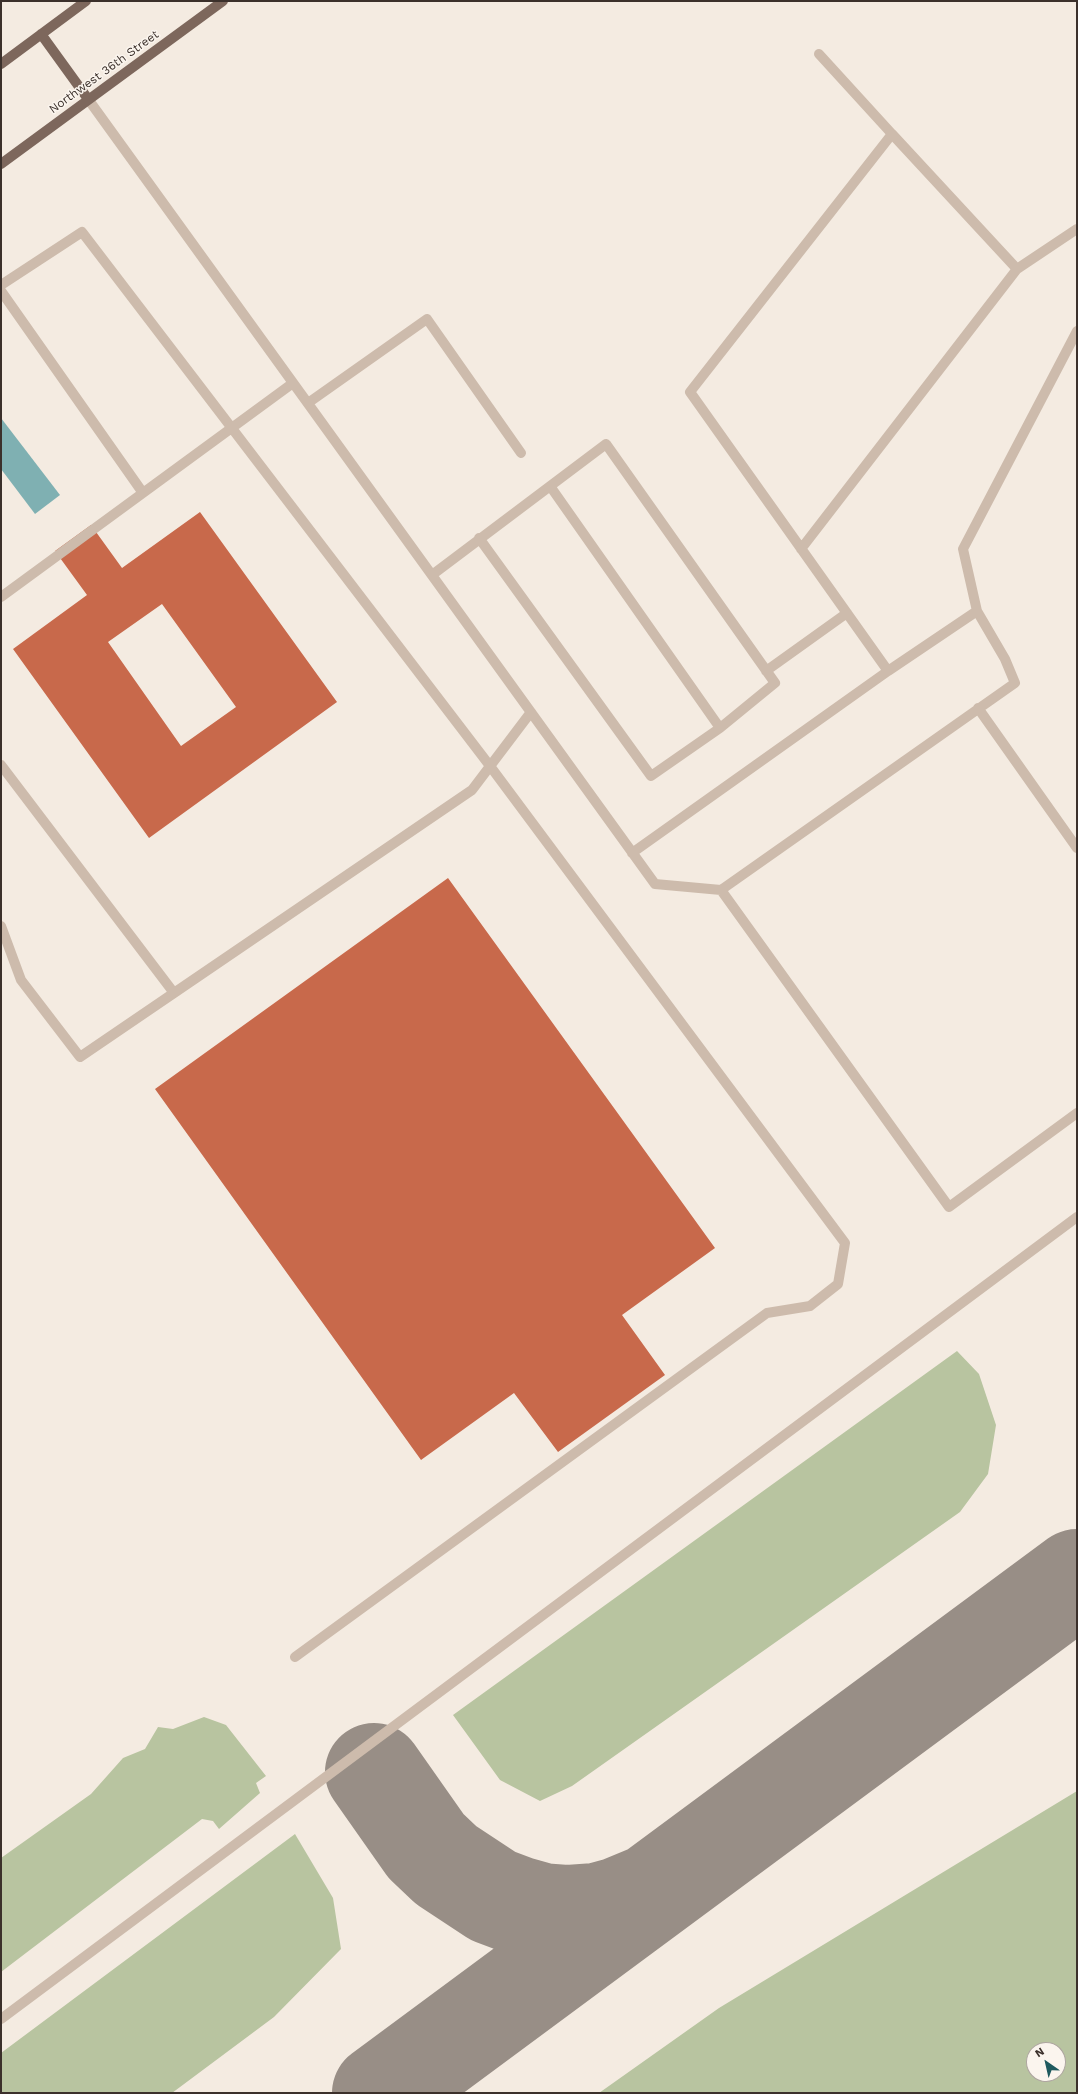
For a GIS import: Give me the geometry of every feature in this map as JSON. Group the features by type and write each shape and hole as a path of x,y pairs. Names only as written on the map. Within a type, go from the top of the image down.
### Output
{"main road":[{"path":"1,64 86,1"},
{"name":"Northwest 36th Street","path":"1,164 223,1"},
{"path":"41,34 88,99"}],"lane":[{"path":"819,54 1017,269"},
{"path":"88,99 655,884 721,890 1015,683 1005,659 977,611 963,549 1077,331"},
{"path":"888,671 690,392 892,134"},
{"path":"801,549 1017,269 1077,229"},
{"path":"1,285 82,232 490,766 846,1243 838,1284 810,1306 767,1313 295,1657"},
{"path":"1,291 143,493"},
{"path":"308,404 427,319 521,453"},
{"path":"1,584 4,595 293,383"},
{"path":"432,575 480,538 606,444 775,684 720,728 651,776 480,538"},
{"path":"550,486 720,728"},
{"path":"632,852 888,671 977,611"},
{"path":"766,671 847,613"},
{"path":"978,708 1077,848"},
{"path":"1,926 21,980 80,1057 472,790 531,712"},
{"path":"1,765 174,993"},
{"path":"721,890 949,1207 1077,1113"},
{"path":"1,2019 1077,1217"}],"green space":[{"path":"957,1351 979,1374 996,1425 988,1474 960,1512 572,1786 540,1801 500,1780 453,1715"},
{"path":"204,1717 226,1725 266,1776 256,1783 260,1793 219,1829 213,1821 202,1819 1,1972 1,1858 91,1794 123,1758 145,1749 158,1727 173,1729"},
{"path":"1077,1791 1077,2093 599,2093 719,2008"},
{"path":"295,1834 333,1898 341,1949 274,2017 172,2093 1,2093 1,2053"}],"water":[{"path":"1,418 60,495 35,514 1,469"}],"building":[{"path":"200,512 337,702 149,838 13,649 87,595 55,551 91,525 122,568","holes":["162,604 236,707 181,746 108,642"]},
{"path":"448,878 715,1248 622,1315 665,1375 558,1452 514,1393 421,1460 155,1089"}],"taxiway":[{"path":"381,2093 1077,1578"},
{"path":"374,1772 426,1846 446,1865 493,1896 542,1912 569,1914 597,1912 619,1906 648,1894"}]}
